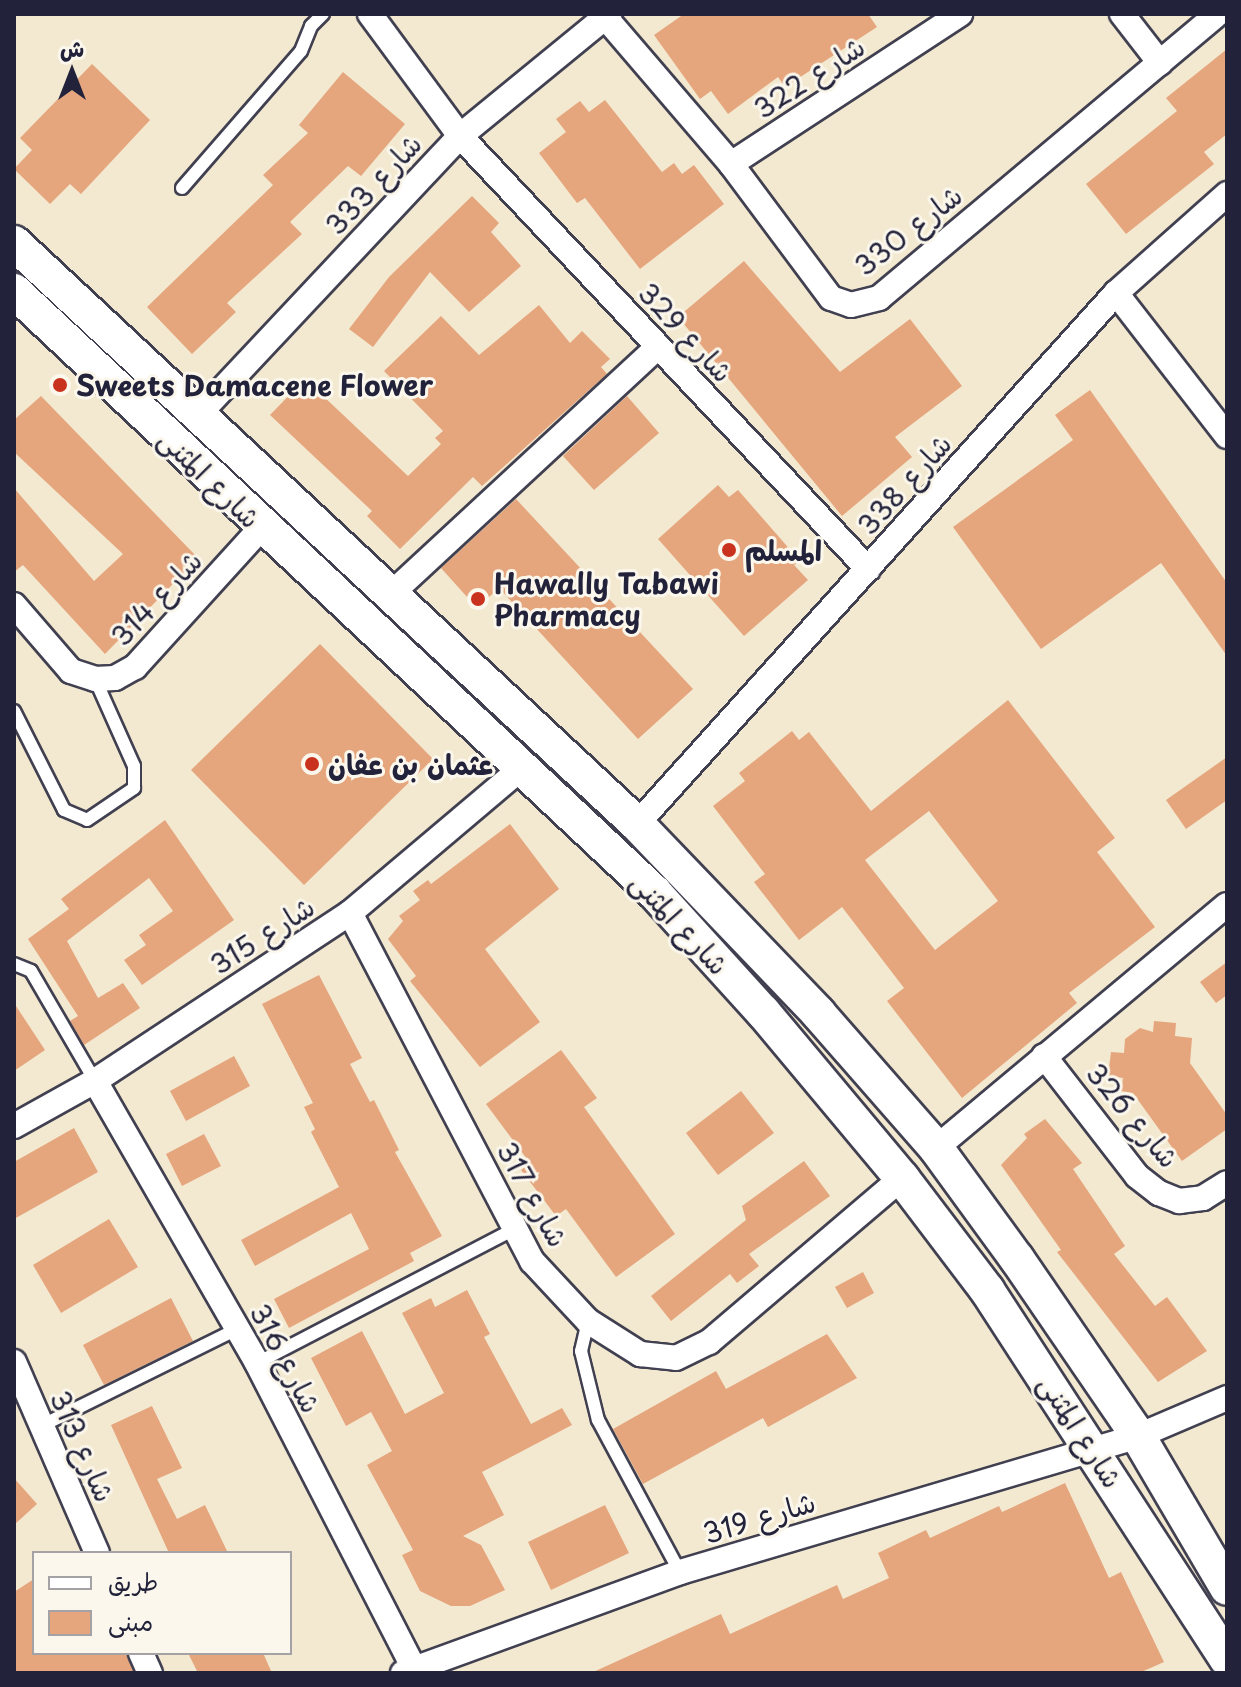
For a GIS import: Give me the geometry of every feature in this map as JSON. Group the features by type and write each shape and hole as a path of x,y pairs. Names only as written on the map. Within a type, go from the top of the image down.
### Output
{"street":[{"name":"شارع 329","path":"370,14 460,136 868,569"},
{"name":"شارع 322","path":"731,164 960,14"},
{"path":"1122,14 1160,63"},
{"name":"شارع 330","path":"607,16 731,164 831,298 851,305 879,298 1218,14"},
{"name":"شارع 333","path":"199,414 460,136 607,16"},
{"name":"شارع 338","path":"637,824 1116,293 1227,194"},
{"name":"شارع المثنى","path":"14,243 637,824 818,1013 936,1148 1138,1436 1227,1588"},
{"name":"شارع المثنى","path":"14,291 654,892 902,1178 987,1290 1093,1447 1227,1659"},
{"path":"1116,293 1227,436"},
{"path":"391,594 658,347"},
{"name":"شارع 314","path":"95,679 115,678 135,667 262,527"},
{"path":"14,605 71,671 95,679"},
{"name":"شارع 315","path":"14,1126 95,1081 350,913 523,767"},
{"name":"شارع 326","path":"936,1148 1227,905"},
{"name":"شارع 317","path":"350,913 532,1261 588,1321 640,1354 676,1358 709,1342 902,1178"},
{"name":"شارع 326","path":"1044,1056 1137,1176 1159,1193 1179,1201 1203,1198 1227,1183"},
{"name":"شارع 316","path":"95,1081 257,1363 408,1670"},
{"name":"شارع 313","path":"14,1362 96,1551"},
{"name":"شارع 319","path":"408,1670 680,1572 1138,1436 1227,1398"}],"lane":[{"path":"182,188 301,51 311,26 323,14"},
{"path":"14,711 64,810 87,820 134,788 134,766 95,679"},
{"path":"14,964 31,971 95,1081"},
{"path":"257,1363 516,1228"},
{"path":"588,1321 581,1351 598,1420 680,1572"},
{"path":"41,1426 237,1329"}],"building":[{"path":"684,14 868,14 877,27 785,87 778,77 728,114 711,91 700,99 654,35"},
{"path":"1227,49 1227,134 1204,152 1214,164 1126,234 1086,184 1177,111 1166,98"},
{"path":"92,64 150,120 81,194 70,184 50,204 14,169 32,150 20,138"},
{"path":"343,72 405,124 361,176 348,166 290,222 302,234 227,303 236,312 192,354 147,307 273,185 263,175 308,133 299,125"},
{"path":"605,100 662,172 674,163 682,174 694,165 724,204 640,269 585,198 577,203 539,153 566,132 556,119 580,101 589,112"},
{"path":"472,196 499,223 491,232 521,266 469,312 430,272 373,347 349,329 389,277"},
{"path":"744,261 840,372 910,319 962,386 895,437 912,457 842,516 678,317"},
{"path":"539,305 570,343 582,331 610,359 601,367 607,374 482,486 473,477 400,549 367,516 372,511 270,415 305,379 408,476 441,444 435,438 443,431 384,371 441,316 479,355"},
{"path":"1090,390 1227,583 1227,656 1161,563 1041,649 953,527 1073,440 1055,415"},
{"path":"41,396 198,558 105,654 23,565 14,572 14,488 94,581 123,554 14,452 14,420"},
{"path":"627,396 659,433 594,490 563,456"},
{"name":"المسلم","path":"718,485 729,497 738,490 800,561 794,565 808,580 744,636 658,539"},
{"path":"516,499 693,689 638,739 499,588 477,608 441,568"},
{"name":"عثمان بن عفان","path":"320,644 433,759 304,885 191,770"},
{"path":"1008,700 1115,838 1097,852 1155,927 1069,993 1077,1003 962,1098 887,1001 904,988 842,907 799,940 754,882 765,874 713,806 745,781 739,773 792,731 799,740 809,732 871,811","holes":["929,811 998,901 935,950 865,860"]},
{"path":"1227,757 1227,800 1186,829 1166,800"},
{"path":"165,820 234,920 142,985 124,960 146,945 139,935 173,911 149,878 67,941 98,998 123,983 140,1008 84,1045 70,1021 78,1016 28,939 69,909 61,899"},
{"path":"510,824 559,889 485,949 540,1022 480,1067 410,981 416,976 388,939 403,921 399,916 420,900 413,891 428,880 431,884"},
{"path":"1227,962 1227,995 1216,1003 1200,982"},
{"path":"319,975 362,1058 350,1064 370,1102 374,1100 399,1150 395,1152 442,1236 410,1253 414,1261 289,1328 274,1299 369,1249 351,1213 255,1266 241,1240 339,1187 311,1132 315,1129 304,1107 313,1103 262,1004"},
{"path":"14,1003 45,1050 14,1071"},
{"path":"1154,1021 1176,1023 1175,1036 1192,1038 1190,1063 1227,1115 1227,1129 1182,1161 1133,1093 1121,1091 1123,1078 1108,1076 1111,1052 1124,1053 1125,1039 1140,1028 1153,1032"},
{"path":"561,1050 597,1098 584,1107 675,1234 616,1277 566,1209 556,1216 521,1170 530,1163 486,1104"},
{"path":"234,1056 250,1086 186,1121 170,1091"},
{"path":"741,1091 774,1133 718,1175 686,1133"},
{"path":"1045,1119 1082,1163 1073,1169 1125,1246 1114,1254 1155,1306 1167,1297 1207,1351 1158,1382 1057,1252 1061,1250 1001,1165 1027,1138 1024,1134"},
{"path":"74,1128 98,1172 14,1219 14,1162"},
{"path":"204,1134 221,1166 182,1186 166,1154"},
{"path":"804,1161 830,1196 749,1254 759,1266 737,1283 730,1274 671,1321 651,1296 746,1220 742,1206"},
{"path":"109,1219 138,1267 61,1313 33,1265"},
{"path":"863,1272 874,1293 847,1308 835,1287"},
{"path":"467,1290 490,1334 484,1337 531,1424 562,1408 572,1425 482,1472 504,1515 463,1536 481,1545 505,1590 470,1606 451,1606 420,1591 402,1555 413,1550 367,1465 392,1451 371,1412 346,1426 311,1358 362,1331 405,1414 444,1393 402,1313 431,1298 435,1307"},
{"path":"171,1298 193,1341 104,1385 83,1345"},
{"path":"827,1334 857,1378 768,1427 763,1418 643,1484 613,1429 716,1371 726,1389"},
{"path":"152,1406 182,1468 157,1479 177,1519 205,1505 227,1551 168,1551 111,1425"},
{"path":"14,1478 37,1504 14,1525"},
{"path":"1065,1483 1109,1578 1121,1572 1164,1662 1139,1673 591,1673 721,1614 730,1634 837,1585 843,1599 889,1578 878,1553 926,1530 930,1538 999,1506 1002,1512"},
{"path":"605,1505 629,1553 551,1590 528,1542"},
{"path":"32,1580 32,1655 127,1655 134,1673 14,1673 14,1592"},
{"path":"189,1655 264,1655 272,1673 198,1673"}],"place":[{"name":"Sweets Damacene Flower","path":"60,385"},
{"name":"المسلم","path":"729,550"},
{"name":"Hawally Tabawi Pharmacy","path":"478,599"},
{"name":"عثمان بن عفان","path":"312,764"}]}
